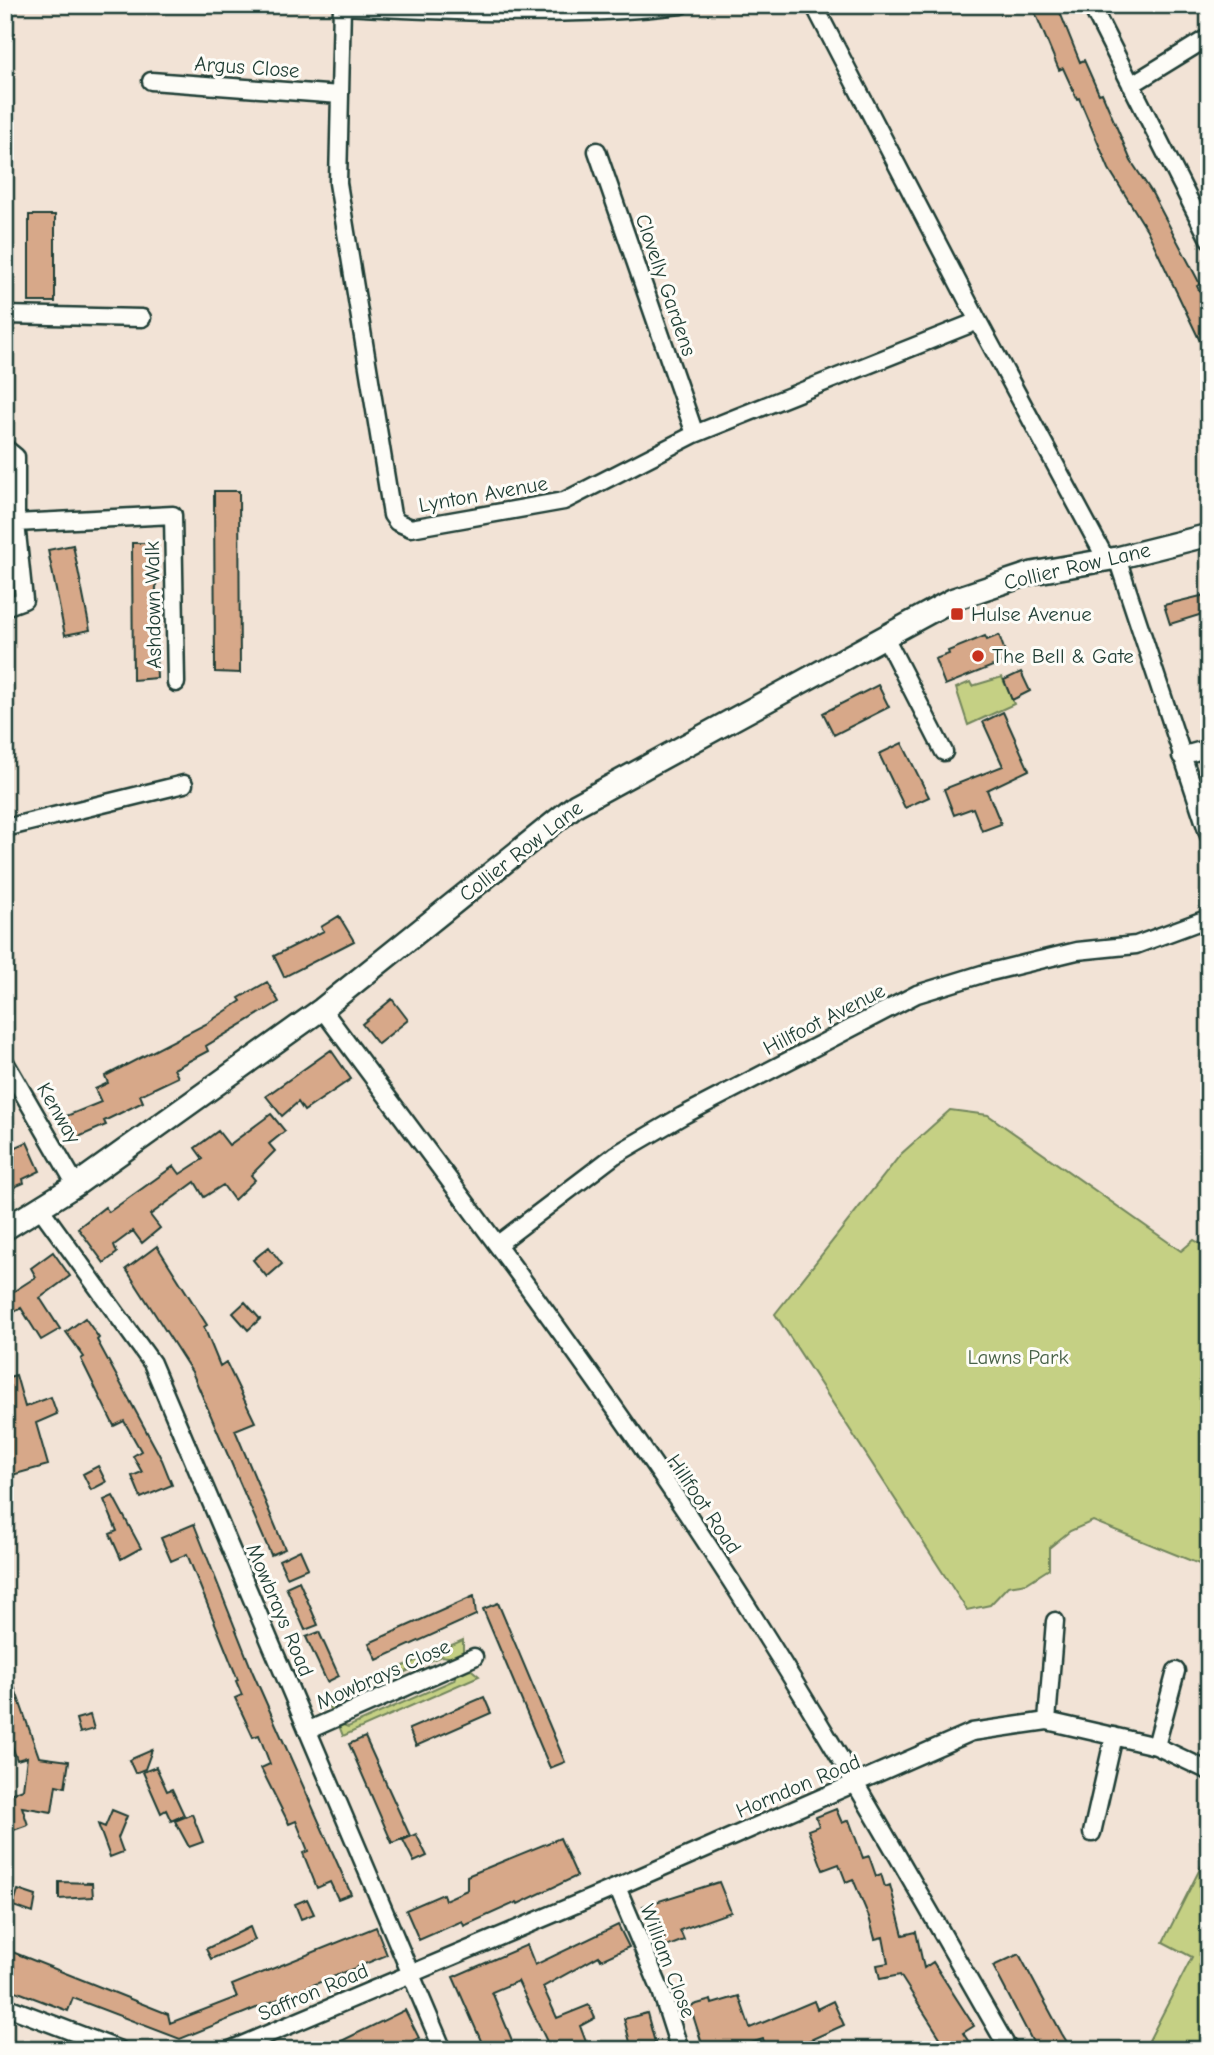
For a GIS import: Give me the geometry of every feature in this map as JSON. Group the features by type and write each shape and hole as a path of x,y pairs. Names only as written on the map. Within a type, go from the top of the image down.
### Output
{"main road":[{"name":"Collier Row Lane","path":"5,1228 76,1185 322,1009 576,805 954,599 1032,573 1111,559 1209,535"}],"street":[{"path":"342,6 611,13 681,5"},
{"path":"814,5 978,321 1111,559 1209,836"},
{"path":"1091,5 1209,239"},
{"name":"Lynton Avenue","path":"342,6 338,183 392,516 397,522 411,528 564,501 695,434 978,321"},
{"path":"1131,85 1209,37"},
{"name":"Argus Close","path":"150,81 340,94"},
{"name":"Clovelly Gardens","path":"597,151 695,434"},
{"path":"5,315 142,318"},
{"path":"5,448 16,457 16,523 24,600 5,607"},
{"name":"Ashdown Walk","path":"16,523 173,515 176,682"},
{"path":"884,635 944,752"},
{"path":"1181,756 1209,748"},
{"path":"5,828 184,785"},
{"name":"Hillfoot Avenue","path":"498,1244 615,1155 682,1116 917,994 982,974 1077,951 1136,945 1209,918"},
{"name":"Hillfoot Road","path":"322,1009 498,1244 686,1511 858,1783 1009,2050"},
{"name":"Kenway","path":"5,1062 76,1185"},
{"name":"Mowbrays Road","path":"40,1208 152,1363 443,2050"},
{"path":"1047,1721 1055,1621"},
{"name":"Mowbrays Close","path":"309,1730 474,1657"},
{"path":"1156,1746 1176,1671"},
{"name":"Horndon Road","path":"412,1973 972,1732 1047,1721 1156,1746 1209,1771"},
{"path":"1092,1833 1114,1736"},
{"name":"William Close","path":"617,1887 660,1991 680,2050"},
{"name":"Saffron Road","path":"230,2050 412,1973"},
{"path":"5,2006 120,2050"}],"green space":[{"path":"1002,677 1014,704 968,725 956,688 970,682 972,686"},
{"name":"Lawns Park","path":"950,1110 988,1115 1181,1251 1194,1240 1209,1249 1209,1568 1093,1521 1070,1531 1049,1548 1049,1569 1027,1583 1008,1586 990,1605 967,1610 775,1314 901,1154"},
{"path":"463,1640 463,1654 455,1658 441,1656 336,1703 331,1712 326,1700"},
{"path":"468,1667 479,1676 343,1736 338,1723 348,1727 454,1680 457,1670"},
{"path":"1209,1851 1209,2050 1144,2050 1192,1957 1163,1942"}],"building":[{"path":"1032,5 1057,5 1080,62 1084,60 1099,94 1102,93 1131,161 1151,191 1200,284 1197,286 1209,309 1209,360 1147,230 1109,169 1079,98 1077,99 1063,68 1059,70"},
{"path":"29,215 55,215 55,302 29,302"},
{"path":"214,491 239,491 240,673 215,672"},
{"path":"132,543 157,543 157,678 133,680"},
{"path":"73,545 90,630 65,635 48,550"},
{"path":"1209,594 1209,612 1170,624 1164,605"},
{"name":"The Bell & Gate","path":"999,635 1008,660 945,685 935,659 985,636 987,640"},
{"path":"1021,672 1030,691 1012,700 1004,680"},
{"path":"878,685 889,707 834,735 823,713"},
{"path":"1003,712 1029,770 987,790 1001,824 982,831 973,808 954,815 944,789 1003,766 983,722"},
{"path":"902,743 929,797 905,808 879,754"},
{"path":"339,916 354,941 284,977 274,956 324,931 321,927"},
{"path":"267,982 279,1002 206,1046 208,1051 174,1069 178,1077 140,1095 143,1102 104,1121 106,1125 74,1139 64,1117 101,1102 95,1089 108,1083 105,1076 206,1024 241,1001 239,998"},
{"path":"392,999 408,1020 378,1044 362,1024"},
{"path":"331,1050 351,1079 304,1111 298,1102 282,1116 266,1096"},
{"path":"271,1114 285,1131 269,1144 275,1151 251,1175 255,1180 234,1200 223,1185 204,1197 195,1182 150,1215 160,1228 142,1243 133,1231 114,1245 117,1253 104,1263 78,1228 105,1207 109,1212 174,1166 180,1174 203,1159 195,1148 218,1131 229,1145"},
{"path":"27,1142 40,1171 23,1179 24,1183 5,1191 5,1156 14,1153 12,1149"},
{"path":"157,1246 207,1325 204,1327 220,1366 226,1362 255,1422 235,1430 285,1549 271,1555 192,1372 126,1269"},
{"path":"269,1247 282,1264 267,1277 253,1260"},
{"path":"53,1252 70,1276 40,1298 60,1329 41,1340 21,1308 5,1318 5,1297 36,1277 31,1268"},
{"path":"245,1302 260,1319 248,1330 233,1313"},
{"path":"85,1318 99,1338 97,1340 162,1460 172,1485 141,1498 132,1476 142,1472 133,1456 141,1451 124,1421 114,1426 81,1359 84,1357 66,1332"},
{"path":"16,1375 25,1407 51,1397 57,1414 36,1423 48,1465 5,1477 5,1378"},
{"path":"98,1466 106,1482 91,1490 83,1474"},
{"path":"113,1496 141,1548 121,1559 110,1534 117,1531 104,1500"},
{"path":"194,1524 253,1673 351,1894 338,1899 330,1882 317,1888 303,1853 308,1851 296,1821 289,1824 261,1768 270,1764 259,1735 253,1737 235,1698 242,1695 236,1681 238,1680 187,1554 171,1561 161,1538"},
{"path":"300,1550 308,1568 287,1577 279,1560"},
{"path":"299,1581 318,1625 305,1630 286,1587"},
{"path":"474,1596 476,1615 377,1660 369,1643"},
{"path":"498,1603 565,1762 550,1768 483,1609"},
{"path":"319,1632 339,1676 327,1682 306,1637"},
{"path":"6,1663 39,1757 69,1761 65,1787 56,1785 52,1812 22,1807 28,1825 14,1830 12,1824 5,1827 5,1796 23,1789 27,1757 17,1760 5,1726"},
{"path":"484,1697 491,1713 416,1746 409,1729"},
{"path":"90,1715 94,1729 80,1733 76,1719"},
{"path":"365,1737 410,1836 392,1843 349,1744"},
{"path":"152,1750 145,1769 135,1773 129,1760"},
{"path":"156,1767 167,1791 172,1789 184,1815 171,1821 166,1810 161,1813 143,1772"},
{"path":"836,1809 842,1823 849,1820 863,1858 869,1856 876,1876 881,1874 885,1887 890,1885 903,1935 916,1932 924,1968 933,1962 974,2026 963,2033 974,2050 948,2050 900,1975 880,1979 877,1965 888,1963 883,1937 875,1939 853,1879 846,1882 839,1864 823,1870 808,1830 819,1826 816,1817"},
{"path":"112,1810 127,1816 118,1838 123,1852 110,1857 98,1824 105,1827"},
{"path":"192,1814 203,1842 189,1847 175,1821"},
{"path":"416,1834 427,1856 414,1862 403,1840"},
{"path":"560,1838 577,1876 464,1926 462,1921 419,1940 406,1910 443,1894 445,1900 467,1890 467,1876"},
{"path":"59,1882 92,1883 93,1897 59,1899"},
{"path":"719,1882 731,1912 680,1930 684,1940 666,1947 662,1937 657,1939 643,1906"},
{"path":"18,1890 36,1896 33,1913 13,1906"},
{"path":"307,1899 314,1914 301,1919 295,1904"},
{"path":"618,1925 629,1947 601,1960 599,1956 543,1987 557,2018 589,2005 595,2018 580,2026 589,2050 551,2050 518,1981 492,1992 516,2050 485,2050 453,1977 527,1945 535,1965"},
{"path":"250,1927 255,1940 211,1959 206,1949"},
{"path":"376,1927 387,1955 180,2039 73,1998 68,2011 5,1987 5,1949 168,2014 170,2023 237,1997 232,1985"},
{"path":"1019,1954 1072,2050 1037,2050 993,1966"},
{"path":"739,1996 750,2028 814,2001 817,2009 833,2001 844,2025 788,2050 768,2050 763,2039 731,2050 704,2050 690,2006 711,2000 712,2004"},
{"path":"405,2010 419,2038 394,2050 323,2050"},
{"path":"647,2013 657,2050 632,2050 624,2019"}],"place":[{"name":"Hulse Avenue","path":"957,614"},
{"name":"The Bell & Gate","path":"978,656"}]}
